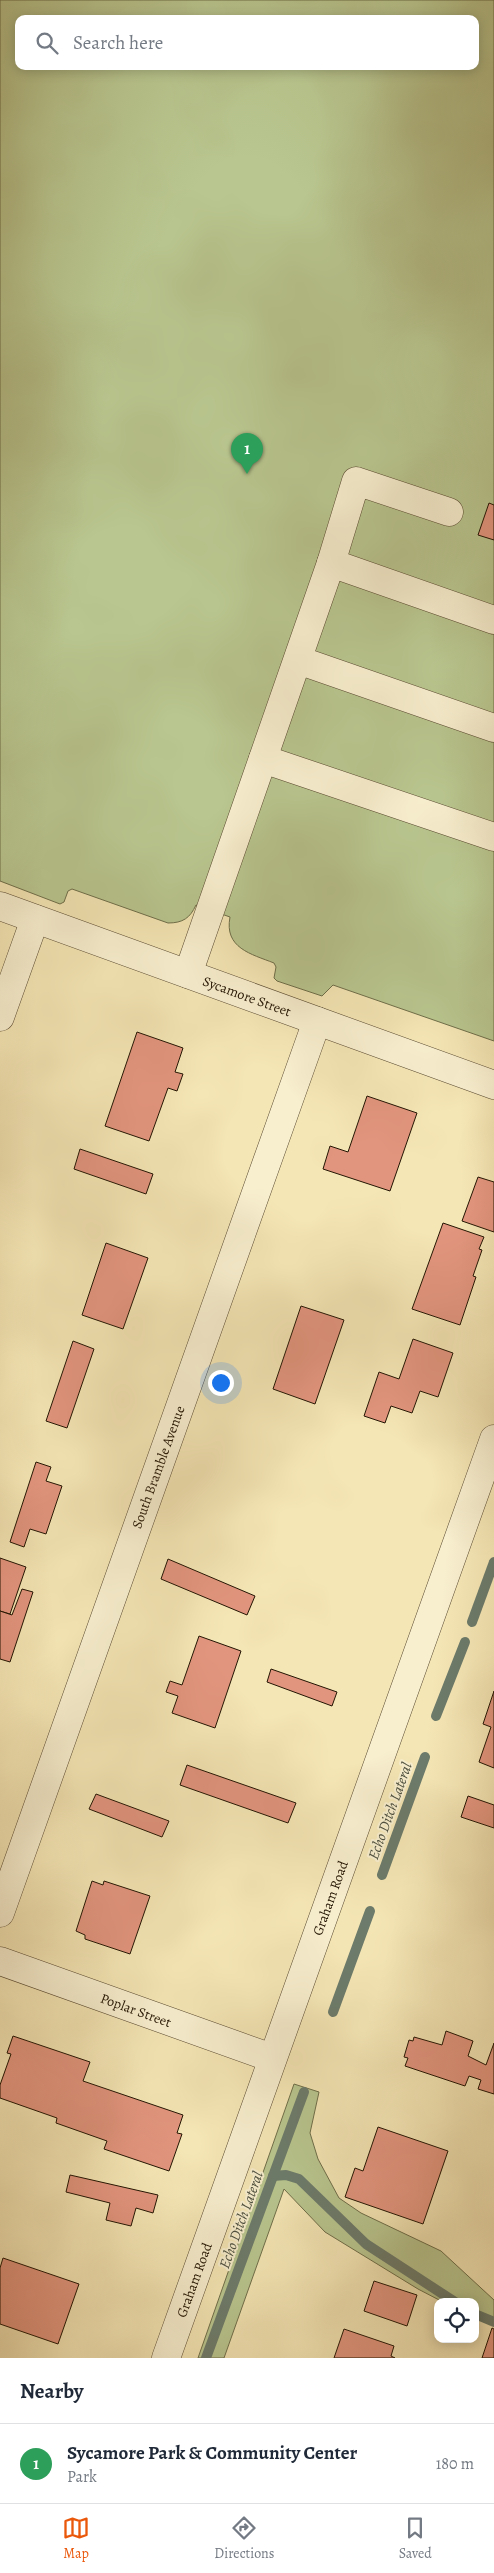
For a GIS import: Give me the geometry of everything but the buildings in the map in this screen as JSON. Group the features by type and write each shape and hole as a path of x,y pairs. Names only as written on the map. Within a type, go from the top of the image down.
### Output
{"street":[{"path":"188,974 298,660 356,481 449,512"},
{"path":"331,563 494,620"},
{"path":"298,660 494,728"},
{"path":"263,759 494,836"},
{"name":"Sycamore Street","path":"0,906 494,1085"},
{"path":"0,1017 35,919"},
{"name":"South Bramble Avenue","path":"0,1913 317,1021"},
{"name":"Graham Road","path":"166,2358 494,1439"},
{"name":"Poplar Street","path":"0,1961 272,2058"}],"green space":[{"path":"0,0 494,0 494,1041 333,985 322,996 277,981 274,978 276,967 274,963 248,953 235,943 229,928 230,917 196,905 185,919 168,923 72,889 68,891 64,902 60,904 0,881"},
{"path":"294,2084 319,2092 310,2133 318,2159 339,2198 361,2213 441,2251 494,2300 494,2326 479,2320 479,2298 435,2298 418,2289 325,2232 284,2189 224,2358 198,2358"}],"waterway":[{"name":"Echo Ditch Lateral","path":"472,1622 494,1562"},
{"name":"Echo Ditch Lateral","path":"436,1716 465,1642"},
{"name":"Echo Ditch Lateral","path":"382,1875 425,1757"},
{"name":"Echo Ditch Lateral","path":"333,2012 370,1911"},
{"name":"Echo Ditch Lateral","path":"206,2358 304,2092"},
{"path":"273,2176 286,2175 299,2179 366,2244 449,2298"},
{"path":"479,2316 494,2322"}],"place":[{"name":"Sycamore Park & Community Center","path":"247,474"}]}
